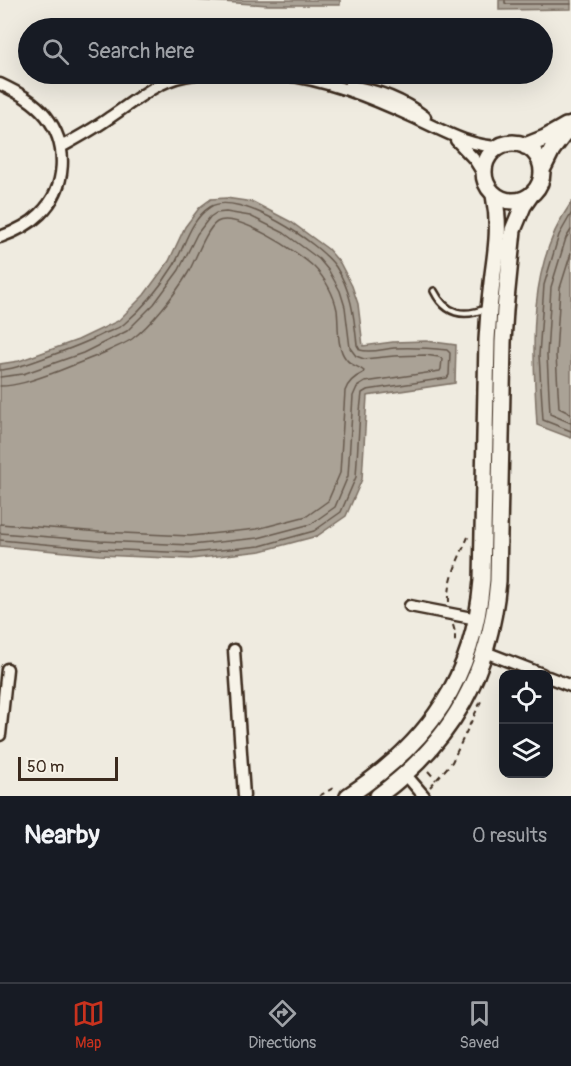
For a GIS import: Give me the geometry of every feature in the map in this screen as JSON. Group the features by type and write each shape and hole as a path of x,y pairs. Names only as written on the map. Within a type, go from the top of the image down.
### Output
{"street":[{"path":"0,84 26,98 45,114 52,124 61,147 62,171 48,205 30,222 0,237"},
{"path":"61,147 109,119 148,90 161,84"},
{"path":"330,84 371,90 396,99 418,112 438,129 454,137 481,146 500,147"},
{"path":"525,146 571,124"},
{"path":"378,796 406,775 432,748 454,719 472,686 485,652 494,617 498,581 503,342 511,242 517,218 539,184 542,170 552,150 571,124"},
{"path":"454,137 474,159 484,175"},
{"path":"530,196 515,201 501,199 494,195 485,183 486,160 500,147 518,144 525,146 536,156 542,170"},
{"path":"346,789 380,774 408,749 431,723 457,679 470,646 477,619 483,563 487,340 498,238 494,195"},
{"path":"410,606 477,619"},
{"path":"234,650 244,796"},
{"path":"485,652 530,670"},
{"path":"0,735 7,669"},
{"path":"553,679 571,686"},
{"path":"406,775 424,796"}],"lane":[{"path":"434,291 447,308 461,314 475,313 489,307"}],"path":[{"path":"455,651 455,632 449,614 448,589 470,534"},
{"path":"319,796 346,789"}],"water":[{"path":"193,0 340,0 340,5 268,5"},
{"path":"499,0 571,0 571,9 499,10"},
{"path":"226,198 253,202 291,222 328,249 340,263 352,286 358,304 363,346 426,341 456,345 455,383 367,396 362,479 346,516 317,536 261,551 191,559 99,555 0,546 0,364 19,361 78,340 118,321 144,295 169,261 185,227 200,207 211,199"},
{"path":"571,203 571,438 537,425 534,339 539,282 546,254 556,228"}]}
